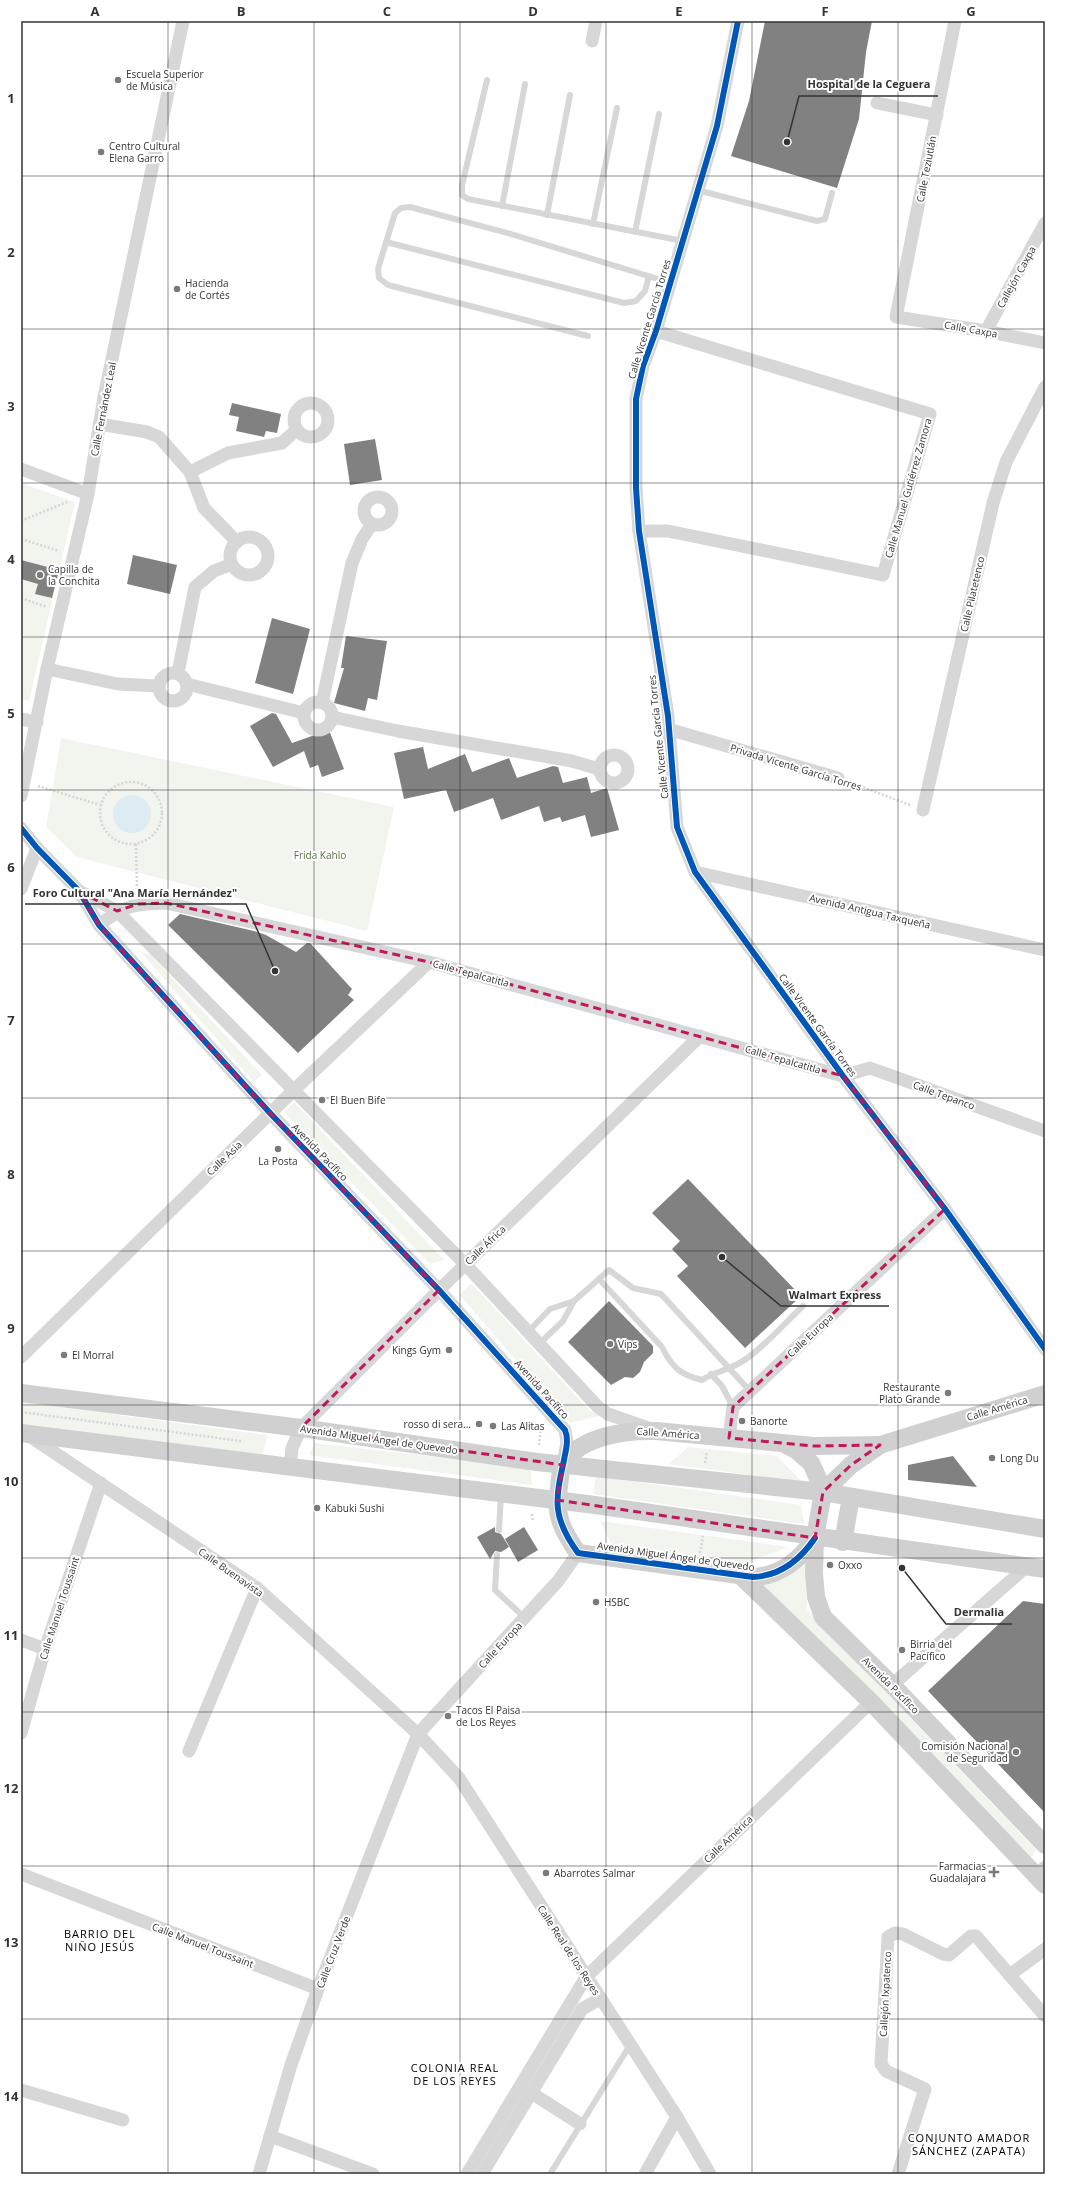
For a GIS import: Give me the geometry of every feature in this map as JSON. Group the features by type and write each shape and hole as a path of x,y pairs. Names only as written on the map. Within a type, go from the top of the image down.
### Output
{"main road":[{"name":"Avenida Miguel Ángel de Quevedo","path":"21,1393 301,1428 537,1462 823,1492 1045,1530"},
{"name":"Calle América","path":"563,1465 572,1454 605,1437 628,1431 656,1431 813,1446 880,1445 1045,1394"},
{"path":"23,1433 557,1500 1045,1570"},
{"name":"Calle América","path":"783,1444 796,1450 811,1464 817,1474 823,1492 851,1465 880,1445"},
{"name":"Avenida Pacífico","path":"557,1500 563,1465"},
{"name":"Avenida Pacífico","path":"823,1492 815,1538 814,1574 816,1598 823,1617 892,1685 1045,1845"},
{"path":"843,1542 851,1497"},
{"path":"557,1500 557,1513 562,1526 567,1538 578,1552"},
{"name":"Avenida Miguel Ángel de Quevedo","path":"578,1552 697,1571 742,1577 761,1577 782,1569 806,1551 815,1538"},
{"path":"742,1577 871,1702 1042,1876"}],"street":[{"name":"Calle Fernández Leal","path":"21,796 47,669 88,494 99,424 183,21"},
{"path":"592,40 596,21"},
{"name":"Calle Vicente García Torres","path":"738,21 717,126 656,332 643,366 636,399 636,488 639,531 668,729 677,827 695,872 843,1076 945,1210 1045,1349"},
{"name":"Calle Teziutlán","path":"896,317 955,21"},
{"path":"876,103 937,115"},
{"name":"Callejón Caxpa","path":"986,331 1045,223"},
{"name":"Calle Caxpa","path":"896,317 986,331 1045,343"},
{"name":"Calle Manuel Gutiérrez Zamora","path":"639,531 668,531 883,575 930,414 656,332"},
{"name":"Calle Pilatetenco","path":"923,810 993,503 1006,462 1045,387"},
{"path":"99,424 147,432 159,437 190,472 204,508 236,542"},
{"path":"190,472 228,453 282,443 296,430"},
{"path":"21,469 88,494"},
{"path":"322,703 352,563 362,538 372,524"},
{"path":"248,537 260,541 267,551 267,563 258,573 252,575 240,573 232,564 230,552 236,542 248,537"},
{"path":"178,673 195,586 214,571 232,564"},
{"path":"47,669 118,684 158,686"},
{"path":"178,673 187,684 186,694 178,700 173,701 164,698 158,691 158,686 164,675 178,673"},
{"path":"187,684 304,713"},
{"path":"304,713 309,705 317,702 322,703 329,708 332,717"},
{"path":"304,713 308,725 316,729 324,727 332,717"},
{"path":"332,717 398,731 572,760 599,769"},
{"path":"21,720 36,722"},
{"name":"Privada Vicente García Torres","path":"668,729 838,778"},
{"name":"Avenida Pacífico","path":"21,828 36,848 79,891 99,925 270,1113 439,1290 565,1430 567,1436 563,1465"},
{"path":"21,889 36,848"},
{"name":"Avenida Antigua Taxqueña","path":"695,872 1045,950"},
{"name":"Avenida Pacífico","path":"79,891 117,911 465,1264 598,1407 608,1414 656,1431"},
{"name":"Calle Tepalcatitla","path":"99,925 117,911 138,904 166,903 429,962 843,1076"},
{"name":"Calle Asia","path":"21,1357 270,1113 429,962"},
{"name":"Calle África","path":"290,1467 292,1448 301,1428 465,1264 700,1036"},
{"name":"Calle Tepanco","path":"843,1076 870,1068 1045,1132"},
{"name":"Calle Europa","path":"733,1407 945,1210"},
{"path":"729,1438 733,1407"},
{"name":"Calle Buenavista","path":"23,1433 101,1483 257,1588 418,1734"},
{"name":"Calle Manuel Toussaint","path":"21,1733 45,1649 101,1483"},
{"name":"Calle Europa","path":"418,1734 558,1581 578,1552"},
{"path":"892,1685 1026,1567"},
{"path":"189,1751 257,1588"},
{"path":"21,1640 45,1649"},
{"name":"Calle América","path":"467,2174 586,1977 871,1702"},
{"name":"Calle Real de los Reyes","path":"418,1734 459,1778 677,2117 710,2174"},
{"name":"Calle Cruz Verde","path":"259,2174 291,2065 318,1989 418,1734"},
{"name":"Calle Manuel Toussaint","path":"21,1874 318,1989"},
{"name":"Callejón Ixpatenco","path":"898,2174 925,2089 886,2071 881,2064 888,1938 895,1933 903,1934 943,1954 949,1955 974,1935 1011,1974 1045,2016"},
{"path":"1011,1974 1045,1949"},
{"path":"482,2174 530,2092 582,2010 600,1999"},
{"path":"21,2090 123,2120"},
{"path":"530,2092 580,2124"},
{"path":"645,2174 677,2117"},
{"path":"270,2136 373,2174"}],"lane":[{"path":"487,80 462,185 462,195 468,199 683,242"},
{"path":"502,206 525,84"},
{"path":"547,215 570,95"},
{"path":"593,224 617,108"},
{"path":"635,232 659,114"},
{"path":"698,190 817,221 826,220 832,193"},
{"path":"588,336 388,285 379,278 378,269 395,213 401,208 410,207 511,234 671,283"},
{"path":"386,242 624,303 636,301 645,291 648,276"},
{"path":"539,1344 564,1321 574,1301 609,1270 633,1288 661,1294 722,1360 727,1369 750,1392"},
{"path":"599,1279 662,1347 668,1358 685,1376 702,1380 711,1374 727,1369 747,1359 804,1306"},
{"path":"528,1332 550,1309 574,1301"},
{"path":"711,1374 722,1386 733,1407"},
{"path":"498,1530 501,1494"},
{"path":"497,1555 495,1590 525,1618"},
{"path":"550,2174 630,2045"}],"path":[{"path":"21,521 88,494"},
{"path":"21,539 73,555"},
{"path":"21,598 60,611"},
{"path":"24,782 100,806"},
{"path":"134,782 150,789 160,803 161,821 152,836 136,844 127,844 111,838 101,823 100,806 106,794 116,785 134,782"},
{"path":"136,844 138,904"},
{"path":"537,1462 544,1406"},
{"path":"21,1412 246,1442"},
{"path":"704,1480 708,1436"},
{"path":"697,1571 706,1522"}],"highlighted area":[{"path":"79,891 117,911 138,904 166,903 429,962 843,1076 945,1209 733,1407 729,1438 813,1446 880,1445 851,1465 823,1492 815,1538 557,1500 563,1465 301,1428 439,1290 270,1113 99,925"}],"green space":[{"path":"21,483 75,502 29,701 21,699"},
{"name":"Frida Kahlo","path":"61,738 394,807 367,931 77,857 46,827"},
{"path":"141,952 150,954 262,1075 254,1082"},
{"path":"294,1102 444,1260 430,1264 284,1112"},
{"path":"471,1283 590,1411 602,1415 570,1423 460,1295"},
{"path":"21,1402 268,1435 262,1456 21,1424"},
{"path":"315,1443 530,1468 532,1485 309,1455"},
{"path":"688,1447 777,1456 802,1482 669,1464"},
{"path":"596,1476 801,1505 804,1524 593,1494"},
{"path":"600,1521 789,1547 733,1567 615,1551"},
{"path":"806,1563 807,1609 1036,1850 1031,1857 762,1584"}],"shaded area":[{"path":"128,795 136,795 148,804 151,814 148,824 142,830 136,833 128,833 116,824 113,818 113,810 122,798"}],"building":[{"path":"765,21 872,21 866,52 859,119 837,188 731,156 749,101"},
{"path":"232,403 281,414 277,433 266,431 264,437 236,431 239,417 229,415"},
{"path":"375,439 382,480 350,485 344,444"},
{"path":"133,555 177,565 170,594 127,584"},
{"name":"Capilla de la Conchita","path":"21,560 59,570 52,598 35,594 38,584 21,579"},
{"path":"272,618 310,629 293,694 255,683"},
{"path":"346,636 387,641 377,700 368,698 365,711 334,703 344,668 341,668"},
{"path":"272,713 276,714 292,743 329,730 344,769 322,777 318,765 310,768 304,751 273,767 250,726"},
{"path":"423,747 428,769 465,754 472,772 509,758 517,778 553,766 558,767 563,783 587,777 591,793 607,788 619,830 591,837 585,815 562,822 560,817 544,822 539,806 501,820 493,798 454,812 446,790 404,799 394,753"},
{"path":"180,914 254,931 266,935 296,952 307,943 310,943 352,989 348,995 354,1000 298,1053 168,925"},
{"path":"688,1179 801,1296 745,1348 677,1276 688,1266 672,1249 680,1241 652,1213"},
{"name":"Vips","path":"609,1301 653,1346 653,1353 644,1362 640,1372 633,1378 625,1377 611,1385 568,1342"},
{"path":"953,1456 977,1487 908,1480 908,1465"},
{"path":"495,1527 495,1532 501,1534 509,1547 501,1552 495,1551 490,1559 477,1537"},
{"path":"524,1527 538,1550 518,1562 505,1539"},
{"name":"Comisión Nacional de Seguridad","path":"1023,1601 1045,1604 1045,1813 928,1691"}],"cycle path":[{"path":"738,21 717,126 656,331 643,366 636,399 636,488 639,531 668,716 677,827 695,872 843,1076 945,1209 1045,1349"},
{"path":"21,828 37,848 79,891 99,925 270,1113 439,1290 565,1430 567,1445 559,1487 558,1508 564,1529 578,1553 753,1577 772,1574 796,1560 815,1538"}],"place":[{"name":"Escuela Superior de Música","path":"118,80"},
{"name":"Hospital de la Ceguera","path":"787,142"},
{"name":"Centro Cultural Elena Garro","path":"101,152"},
{"name":"Hacienda de Cortés","path":"177,289"},
{"name":"Capilla de la Conchita","path":"40,575"},
{"name":"Foro Cultural \"Ana María Hernández\"","path":"275,971"},
{"name":"El Buen Bife","path":"322,1100"},
{"name":"La Posta","path":"278,1149"},
{"name":"Walmart Express","path":"722,1257"},
{"name":"Vips","path":"610,1344"},
{"name":"Kings Gym","path":"449,1350"},
{"name":"El Morral","path":"64,1355"},
{"name":"Restaurante Plato Grande","path":"948,1393"},
{"name":"Banorte","path":"742,1421"},
{"name":"rosso di sera...","path":"479,1424"},
{"name":"Las Alitas","path":"493,1426"},
{"name":"Long Du","path":"992,1458"},
{"name":"Kabuki Sushi","path":"317,1508"},
{"name":"Oxxo","path":"830,1565"},
{"name":"Dermalia","path":"902,1568"},
{"name":"HSBC","path":"596,1602"},
{"name":"Birria del Pacífico","path":"902,1650"},
{"name":"Tacos El Paisa de Los Reyes","path":"448,1716"},
{"name":"Comisión Nacional de Seguridad","path":"1016,1752"},
{"name":"Farmacias Guadalajara","path":"994,1872"},
{"name":"Abarrotes Salmar","path":"546,1873"}],"district":[{"name":"BARRIO DEL NIÑO JESÚS","path":"100,1939"},
{"name":"COLONIA REAL DE LOS REYES","path":"455,2073"},
{"name":"CONJUNTO AMADOR SÁNCHEZ (ZAPATA)","path":"969,2143"}]}
